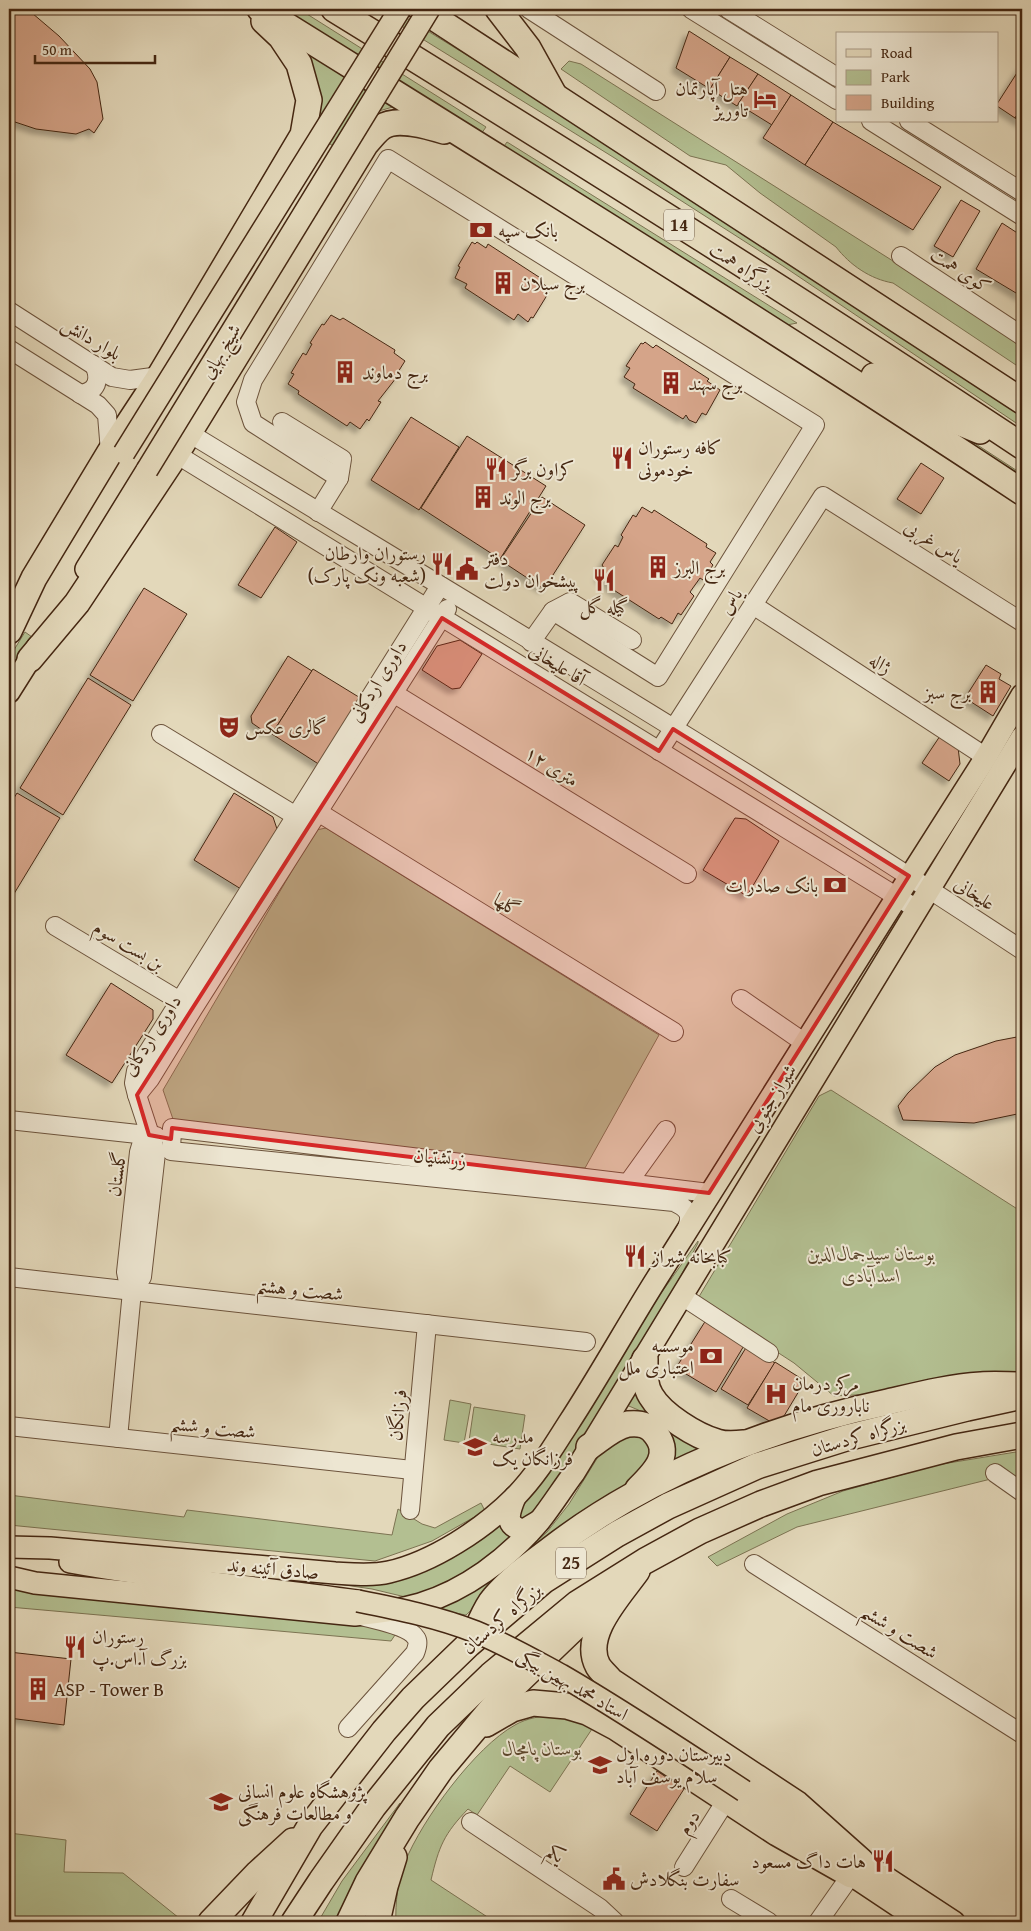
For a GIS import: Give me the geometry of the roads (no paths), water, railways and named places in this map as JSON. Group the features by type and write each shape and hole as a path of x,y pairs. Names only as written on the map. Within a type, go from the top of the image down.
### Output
{"highway":[{"path":"9,633 34,578 117,452 303,135 309,100 299,64 281,37 251,9"},
{"path":"260,9 745,311 829,368 1022,492"},
{"name":"بزرگراه همت","path":"334,9 542,137 946,395 1022,447"},
{"name":"14","path":"420,9 1022,401"},
{"path":"498,9 528,48 554,95"},
{"path":"30,658 77,603 183,444 366,144 382,126 399,122 431,127 476,144"},
{"path":"745,311 828,349 934,412 1022,447"},
{"path":"645,1359 645,1382 650,1396 660,1408 691,1430 716,1442 730,1444 746,1442"},
{"path":"469,1644 493,1599 524,1570 563,1540 632,1495 746,1442 847,1410 947,1389 981,1385 1022,1385"},
{"name":"بزرگراه کردستان","path":"254,1922 310,1826 384,1731 413,1698 469,1644 543,1581 617,1534 668,1506 757,1466 846,1438 1022,1396"},
{"path":"589,1447 614,1429 628,1424 640,1424 650,1428 658,1437 662,1447 662,1457 656,1470 632,1495"},
{"name":"بزرگراه کردستان","path":"294,1922 373,1807 438,1726 491,1675 578,1603 645,1561 700,1531 761,1504 818,1483 956,1447 1022,1435"},
{"path":"645,1561 605,1616 595,1638 594,1647 598,1666 611,1681 797,1804 856,1868"},
{"path":"349,1922 368,1882 407,1818 441,1769 499,1700 645,1561"},
{"path":"586,1712 583,1704 584,1694 588,1688 596,1682 611,1681"},
{"path":"471,1733 512,1709 533,1703 567,1706 586,1712 736,1795 777,1833 856,1868"},
{"path":"377,1922 385,1886 407,1818"},
{"path":"211,1922 258,1873 310,1826"}],"main road":[{"name":"شیخ بهایی","path":"117,452 400,9"},
{"name":"شیخ بهایی","path":"9,692 429,9"},
{"name":"شیراز جنوبی","path":"515,1497 543,1463 593,1385 710,1193 806,1043 1022,696"},
{"name":"شیراز جنوبی","path":"357,1608 385,1612 420,1604 461,1587 494,1565 513,1549 540,1521 574,1473 645,1359 1022,736"},
{"path":"515,1497 509,1517 511,1524 518,1529 524,1530 540,1521"},
{"name":"صادق آئینه وند","path":"9,1547 50,1548 335,1573 387,1573 415,1564 440,1551 483,1524 515,1497"},
{"name":"صادق آئینه وند","path":"9,1551 122,1572 357,1608"},
{"name":"صادق آئینه وند","path":"9,1569 122,1572"},
{"name":"صادق آئینه وند","path":"9,1577 35,1583 357,1608"},
{"name":"استاد محمد بهمن بیگی","path":"357,1608 406,1610 476,1632 506,1646 620,1710 736,1795"},
{"path":"856,1868 922,1922"},
{"path":"856,1868 954,1922"}],"street":[{"path":"529,9 656,91"},
{"path":"691,9 836,99"},
{"path":"728,9 836,76"},
{"path":"873,122 1022,216"},
{"path":"911,122 1022,192"},
{"path":"339,478 253,423 246,402 253,380 388,159 815,425 658,677 553,611"},
{"name":"کوی همت","path":"901,256 1022,336"},
{"name":"بلوار دانش","path":"9,311 112,376 130,380 160,376"},
{"path":"9,349 98,405 107,415 117,452"},
{"path":"80,394 88,393 93,389 98,375 94,365"},
{"path":"282,422 342,459 339,478 318,512"},
{"name":"آقا علیخانی","path":"183,444 288,494 929,888"},
{"name":"آقا علیخانی","path":"183,444 274,515 917,909"},
{"path":"274,515 288,494"},
{"name":"یاس","path":"659,751 823,496"},
{"name":"یاس غربی","path":"823,496 1022,622"},
{"name":"داوری اردکانی","path":"187,1005 296,816 440,586"},
{"name":"داوری اردکانی","path":"149,1135 134,1083 136,1071 187,1005 318,812 456,596"},
{"path":"531,642 553,611 570,602 632,640"},
{"name":"ژاله","path":"753,605 986,756"},
{"name":"۱۲ متری","path":"378,684 687,874"},
{"path":"161,734 296,816 318,812"},
{"name":"گلها","path":"318,812 674,1032"},
{"name":"علیخانی","path":"929,888 1022,950"},
{"name":"بن بست سوم","path":"55,926 187,1005"},
{"path":"741,999 806,1043"},
{"path":"9,1120 171,1139"},
{"name":"زرتشتیان","path":"684,1235 690,1222 689,1214 684,1207 674,1202 171,1151 172,1128 710,1193"},
{"path":"628,1183 666,1130"},
{"name":"گلستان","path":"118,1438 132,1291 126,1272 139,1152 142,1142 149,1135"},
{"name":"شصت و هشتم","path":"9,1277 586,1342"},
{"path":"682,1296 769,1353"},
{"name":"فرزانگان","path":"410,1510 412,1470 427,1324"},
{"name":"شصت و ششم","path":"9,1426 412,1470"},
{"path":"995,1473 1022,1492"},
{"name":"شصت و ششم","path":"754,1564 1022,1734"},
{"path":"348,1728 415,1653 418,1644 416,1638 410,1632 357,1608"},
{"name":"دوم","path":"684,1867 736,1795"},
{"name":"یکم","path":"471,1822 600,1908 615,1922"},
{"path":"818,1922 856,1868"},
{"path":"731,1899 768,1922"}],"place":[{"name":"هتل آپارتمان تاوریژ","path":"765,99"},
{"name":"بانک سپه","path":"481,230"},
{"name":"برج سبلان","path":"503,283"},
{"name":"برج دماوند","path":"345,372"},
{"name":"برج سهند","path":"671,383"},
{"name":"کافه رستوران خودمونی","path":"622,458"},
{"name":"کراون برگر","path":"496,469"},
{"name":"برج الوند","path":"483,497"},
{"name":"رستوران وارطان (شعبه ونک پارک)","path":"442,564"},
{"name":"برج البرز","path":"658,567"},
{"name":"دفتر پیشخوان دولت","path":"467,569"},
{"name":"گیله گل","path":"604,580"},
{"name":"برج سبز","path":"988,692"},
{"name":"گالری عکس","path":"229,727"},
{"name":"بانک صادرات","path":"835,885"},
{"name":"کبابخانه شیراز","path":"635,1256"},
{"name":"موسسه اعتباری ملل","path":"711,1356"},
{"name":"مرکز درمان ناباروری مام","path":"776,1394"},
{"name":"مدرسه فرزانگان یک","path":"475,1447"},
{"name":"رستوران بزرگ آ.اس.پ","path":"75,1647"},
{"name":"ASP - Tower B","path":"38,1689"},
{"name":"دبیرستان دوره اول سلام یوسف آباد","path":"600,1765"},
{"name":"پژوهشگاه علوم انسانی و مطالعات فرهنگی","path":"221,1802"},
{"name":"هات داگ مسعود","path":"883,1861"},
{"name":"سفارت بنگلادش","path":"614,1879"}],"park label":[{"name":"بوستان سیدجمال‌الدین اسدآبادی","path":"871,1264"},
{"name":"بوستان پامچال","path":"542,1748"}]}
